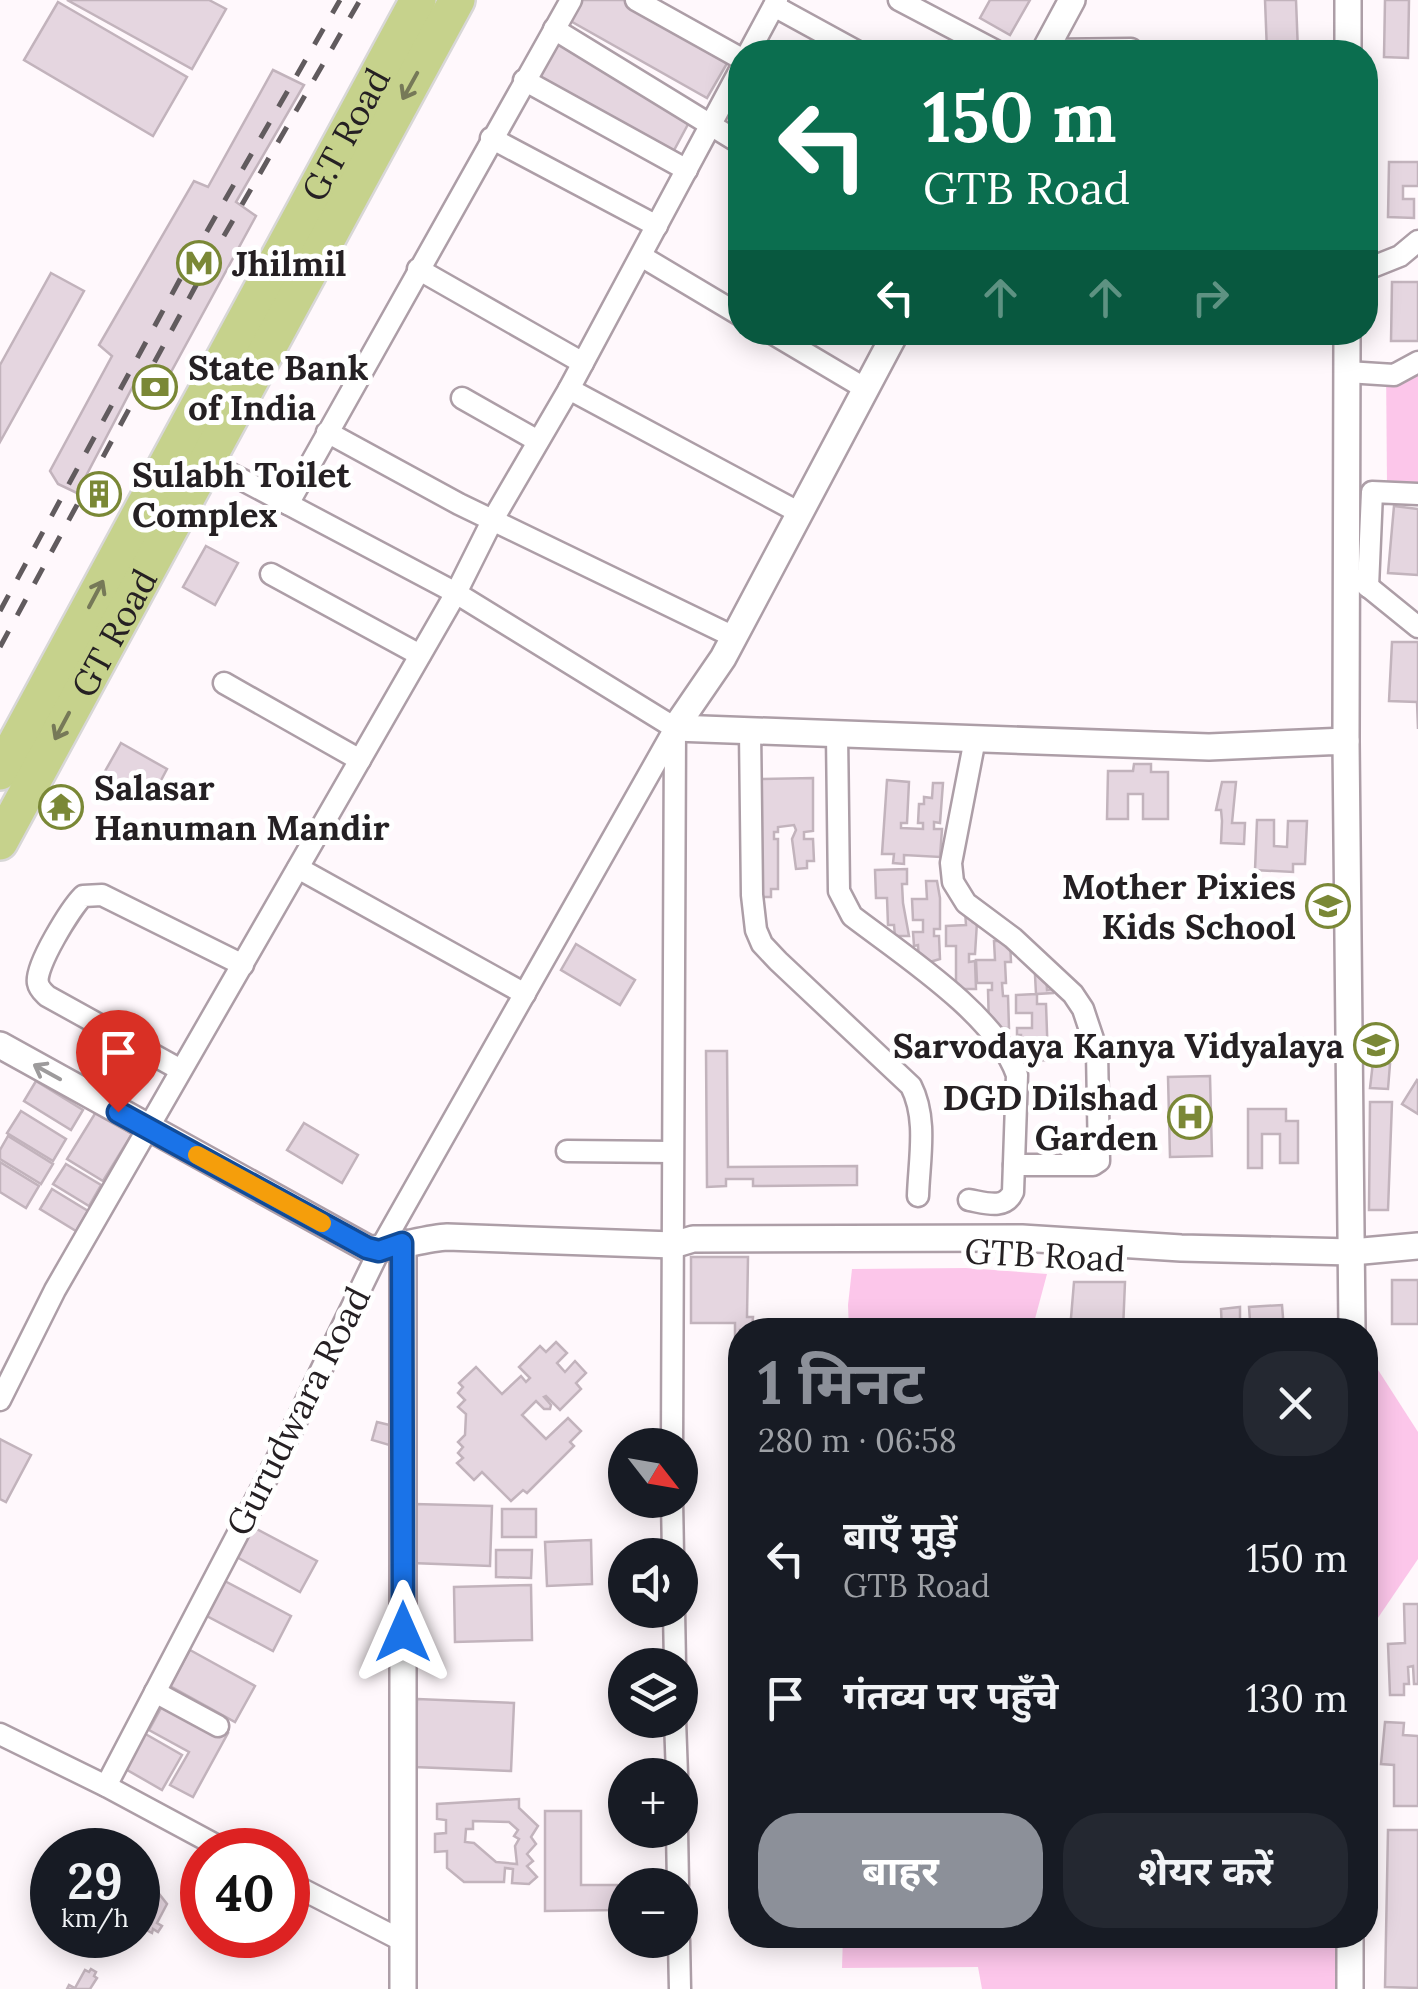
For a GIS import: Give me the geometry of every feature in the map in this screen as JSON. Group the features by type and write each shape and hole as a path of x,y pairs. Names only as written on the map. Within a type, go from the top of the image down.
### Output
{"highway":[{"name":"G.T Road","path":"158,480 192,453 418,0"},
{"name":"G.T Road","path":"225,424 457,0"},
{"name":"GT Road","path":"0,842 192,453 225,424"},
{"name":"GT Road","path":"0,772 158,480"}],"street":[{"path":"288,504 570,0"},
{"path":"636,0 728,51"},
{"path":"899,0 975,40"},
{"path":"1051,40 1072,0"},
{"path":"1348,0 1348,40"},
{"path":"756,40 776,3 838,40"},
{"path":"554,29 728,134"},
{"path":"524,80 687,170"},
{"path":"0,1400 55,1290 456,593 492,520 569,389 728,93"},
{"path":"492,138 658,226"},
{"path":"1378,265 1400,256 1418,240"},
{"path":"641,256 728,308"},
{"path":"418,269 583,363"},
{"path":"792,345 866,390"},
{"path":"672,1428 676,728 734,636 889,345"},
{"path":"1347,345 1352,1318"},
{"path":"1347,372 1394,374 1418,362"},
{"path":"569,389 800,513"},
{"path":"462,398 538,441"},
{"path":"327,432 492,520 734,636"},
{"path":"192,453 456,593 676,728 1210,747 1346,741"},
{"path":"1368,587 1372,492 1418,494"},
{"path":"1346,570 1418,627"},
{"path":"271,574 420,655"},
{"path":"224,683 360,760"},
{"name":"Gurudwara Road","path":"106,1786 525,994 676,728"},
{"path":"750,731 756,930 762,944 778,961 911,1086 921,1117 918,1196"},
{"path":"837,734 839,890 844,903 852,916 947,988 1011,1056 1018,1075 1010,1200 1001,1205 969,1200"},
{"path":"975,739 951,863 953,882 966,904 1013,938 1073,994 1091,1026 1097,1051 1099,1161 1093,1166 1014,1165"},
{"path":"298,868 525,994"},
{"path":"180,1070 39,988 39,968 74,905 83,896 102,895 242,965"},
{"path":"0,1045 367,1248 391,1247 403,1989"},
{"path":"567,1152 671,1152"},
{"name":"GTB Road","path":"391,1247 446,1237 673,1245 692,1252 1022,1245 1181,1248 1418,1263"},
{"name":"GTB Road","path":"1351,1260 1418,1246"},
{"path":"155,1692 218,1726"},
{"path":"0,1734 183,1828"},
{"path":"310,1893 403,1942"},
{"path":"1350,1948 1350,1989"},
{"path":"679,1958 680,1989"}],"shaded area":[{"path":"1418,359 1418,491 1387,486 1386,363"},
{"path":"966,1268 1047,1274 1035,1318 849,1318 852,1269"},
{"path":"1378,1370 1418,1432 1418,1559 1378,1618"},
{"path":"843,1948 1346,1948 1348,1989 982,1989 978,1967 842,1968"}],"building":[{"path":"67,0 209,0 226,9 192,69"},
{"path":"577,0 624,0 728,62 707,98 567,19"},
{"path":"990,0 1030,0 1010,35 980,18"},
{"path":"1265,0 1296,0 1298,40 1267,40"},
{"path":"1385,0 1409,0 1408,58 1384,57"},
{"path":"58,2 187,77 153,136 24,60"},
{"path":"555,34 693,115 672,154 530,76"},
{"path":"273,70 304,85 236,202 256,216 165,383 141,371 77,493 58,484 50,471 112,356 99,345 194,181 208,187"},
{"path":"1389,162 1418,162 1418,186 1403,186 1403,199 1414,199 1414,218 1388,217"},
{"path":"51,273 84,291 0,442 0,365"},
{"path":"1392,282 1418,282 1418,341 1391,341"},
{"name":"Sulabh Toilet Complex","path":"94,485 109,493 103,503 89,496"},
{"path":"1394,506 1418,509 1418,575 1388,573"},
{"path":"206,546 238,563 215,605 183,587"},
{"path":"1392,642 1418,642 1418,729 1417,702 1389,701"},
{"path":"121,743 167,769 151,799 104,773"},
{"path":"1134,764 1151,764 1151,772 1168,772 1168,819 1143,819 1143,794 1128,794 1128,819 1107,819 1108,771 1133,771"},
{"path":"813,778 813,831 804,832 804,839 813,839 814,861 807,861 807,868 796,869 794,825 778,827 774,839 778,839 778,889 771,889 771,897 759,897 758,779"},
{"path":"887,780 909,782 907,823 901,823 901,828 923,829 923,823 918,823 919,804 924,804 924,797 932,798 933,783 943,783 940,823 934,822 934,829 942,829 940,857 904,855 904,864 893,863 894,854 882,854"},
{"path":"1222,782 1236,782 1232,823 1245,823 1244,844 1221,843 1221,810 1216,810"},
{"path":"1257,820 1274,820 1274,846 1287,847 1288,821 1307,821 1305,864 1293,864 1293,872 1255,870"},
{"path":"907,869 907,884 902,884 909,936 895,936 894,925 888,925 887,898 876,898 875,870"},
{"path":"926,881 937,881 940,929 934,929 934,936 939,936 940,959 919,965 913,932 923,932 923,920 913,920 912,899 927,899"},
{"path":"965,911 973,911 973,922 977,922 975,954 969,954 969,962 975,961 976,989 956,989 956,946 946,946 946,926 966,925"},
{"path":"994,941 1010,941 1011,962 1005,962 1006,983 1002,983 1003,996 1008,996 1009,1028 989,1028 988,990 992,990 992,983 977,983 976,960 995,960"},
{"path":"576,944 635,980 620,1005 561,970"},
{"path":"1046,974 1047,990 1053,989 1053,993 1037,994 1037,1004 1046,1004 1048,1060 1032,1061 1031,1047 1021,1047 1017,1028 1032,1028 1032,1013 1016,1013 1016,995 1036,994 1035,975"},
{"path":"706,1051 727,1051 728,1167 857,1166 857,1185 753,1186 753,1179 726,1179 726,1186 707,1187"},
{"path":"1373,1062 1390,1064 1388,1089 1370,1088"},
{"name":"DGD Dilshad Garden","path":"1210,1076 1212,1156 1170,1157 1168,1077"},
{"path":"36,1081 83,1110 71,1130 24,1101"},
{"path":"1418,1081 1418,1114 1402,1104"},
{"path":"1370,1102 1392,1102 1388,1210 1369,1210"},
{"path":"1248,1109 1286,1109 1286,1121 1298,1121 1298,1163 1280,1163 1280,1134 1262,1134 1262,1168 1248,1168"},
{"path":"21,1111 66,1139 53,1161 7,1133"},
{"path":"96,1112 132,1134 103,1181 67,1159"},
{"path":"304,1123 358,1155 342,1183 287,1150"},
{"path":"8,1136 53,1164 41,1184 0,1159"},
{"path":"0,1162 39,1186 26,1208 0,1192"},
{"path":"66,1164 101,1185 89,1206 53,1184"},
{"path":"52,1189 88,1211 76,1231 40,1209"},
{"path":"691,1257 748,1257 747,1317 753,1318 691,1323"},
{"path":"1392,1280 1418,1280 1418,1324 1392,1324"},
{"path":"1074,1282 1125,1282 1124,1318 1071,1318"},
{"path":"1282,1305 1283,1318 1250,1318 1249,1307"},
{"path":"1240,1307 1240,1318 1221,1318 1221,1309"},
{"path":"556,1342 567,1353 557,1363 565,1372 575,1361 586,1373 576,1383 581,1389 560,1410 546,1396 550,1409 536,1401 522,1415 546,1439 568,1418 581,1431 570,1442 574,1446 527,1493 523,1490 511,1501 482,1472 474,1480 457,1463 463,1458 458,1453 463,1447 458,1442 465,1435 466,1414 458,1407 465,1400 458,1393 463,1387 459,1383 476,1367 502,1394 521,1376 526,1382 530,1378 519,1367 540,1346 546,1352"},
{"path":"377,1422 398,1427 396,1447 372,1440"},
{"path":"0,1439 31,1455 6,1502 0,1499"},
{"path":"414,1504 492,1506 490,1566 412,1563"},
{"path":"502,1509 536,1509 536,1537 502,1537"},
{"path":"251,1526 317,1561 300,1592 235,1556"},
{"path":"591,1540 592,1584 547,1586 545,1542"},
{"path":"496,1550 532,1550 531,1578 496,1577"},
{"path":"221,1579 291,1616 273,1651 203,1614"},
{"path":"531,1585 532,1640 455,1642 454,1587"},
{"path":"1404,1604 1418,1604 1418,1684 1414,1684 1413,1666 1408,1667 1409,1684 1404,1684 1404,1695 1390,1695 1388,1644 1405,1643"},
{"path":"190,1650 255,1686 235,1722 170,1686"},
{"path":"166,1699 228,1733 193,1797 170,1785 189,1752 149,1730"},
{"path":"417,1699 514,1703 511,1771 415,1767"},
{"path":"1385,1722 1404,1723 1403,1735 1418,1736 1418,1806 1394,1806 1394,1765 1381,1764"},
{"path":"142,1732 182,1755 162,1790 122,1767"},
{"path":"519,1799 519,1808 538,1826 531,1837 536,1844 527,1854 533,1861 527,1866 537,1877 529,1884 512,1883 513,1869 505,1868 504,1882 464,1882 447,1868 447,1851 435,1852 435,1834 446,1833 446,1820 437,1819 437,1804","holes":["473,1821 509,1822 518,1830 514,1836 519,1839 515,1846 517,1864 496,1862 474,1843 465,1842 466,1829 473,1829"]},
{"path":"545,1811 581,1811 581,1885 608,1885 608,1910 545,1911"},
{"path":"1388,1830 1418,1830 1418,1988 1385,1987"},
{"path":"160,1895 167,1904 160,1917"},
{"path":"91,1969 97,1978 90,1989 67,1989 69,1985 75,1988 85,1970"}],"railway":[{"path":"0,611 191,259 340,0"},
{"path":"0,647 206,267 360,0"}],"slow traffic":[{"path":"197,1155 322,1223"}],"place":[{"name":"Jhilmil","path":"199,263"},
{"name":"State Bank of India","path":"155,387"},
{"name":"Sulabh Toilet Complex","path":"99,494"},
{"name":"Salasar Hanuman Mandir","path":"61,807"},
{"name":"Mother Pixies Kids School","path":"1328,906"},
{"name":"Sarvodaya Kanya Vidyalaya","path":"1376,1045"},
{"name":"DGD Dilshad Garden","path":"1190,1117"}],"route":[{"path":"118,1112 367,1248 379,1251 402,1243 403,1632"}]}
